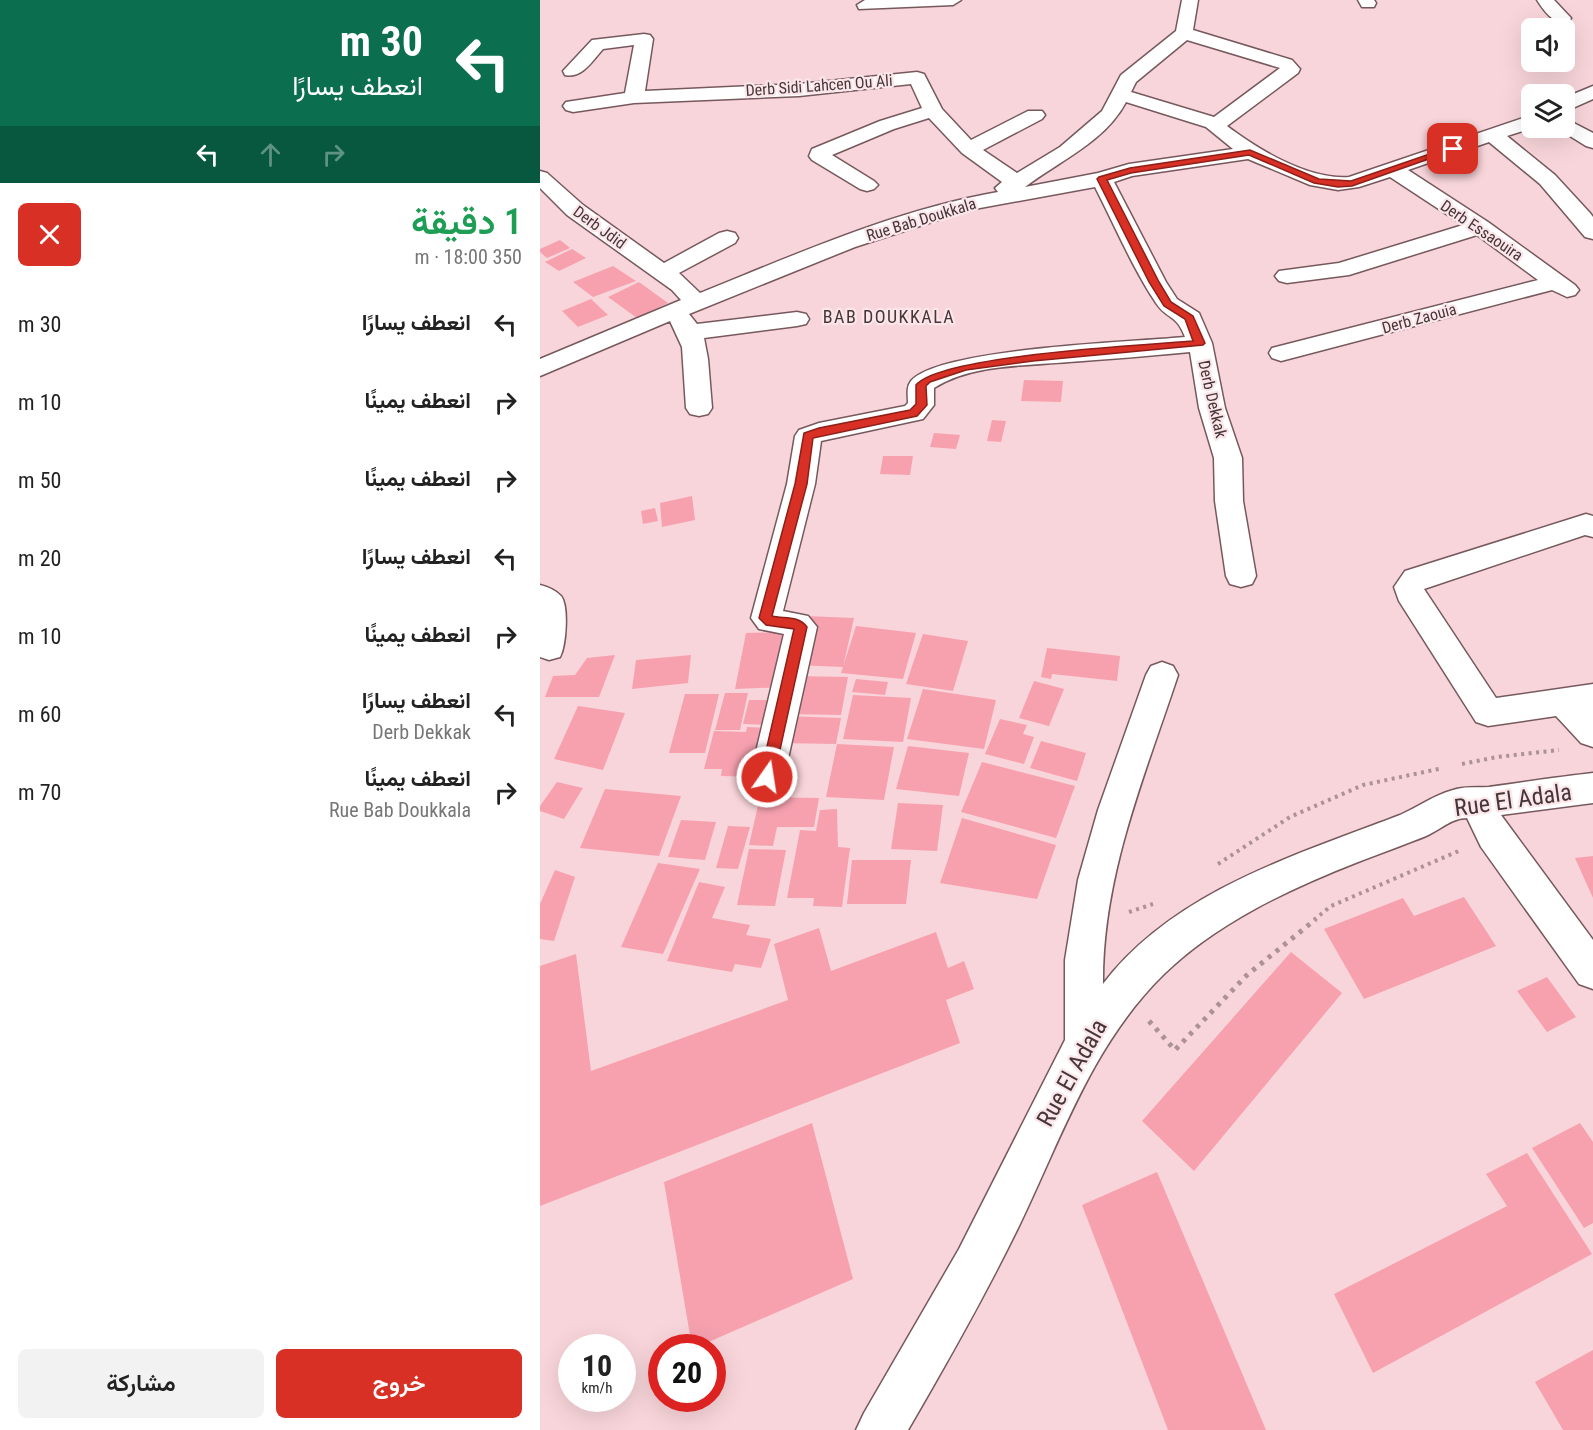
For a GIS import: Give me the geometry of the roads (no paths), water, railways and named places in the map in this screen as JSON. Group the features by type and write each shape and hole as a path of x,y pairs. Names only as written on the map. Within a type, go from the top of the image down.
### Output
{"street":[{"path":"865,5 953,0"},
{"path":"965,204 1017,183 1067,151 1110,114 1128,79 1184,33 1190,0"},
{"path":"1545,0 1562,18"},
{"path":"1184,33 1286,64 1291,69 1217,124"},
{"path":"572,71 598,44 644,39 634,98"},
{"name":"Derb Sidi Lahcen Ou Ali","path":"573,106 634,98 799,90 913,77 919,79 933,111 969,149 1017,183"},
{"path":"1575,101 1593,92"},
{"path":"1119,94 1217,124"},
{"path":"1575,106 1593,111"},
{"path":"867,185 819,156 822,151 852,138 933,111"},
{"path":"969,149 1035,115"},
{"path":"1217,124 1216,127 1221,132 1250,153 1317,181 1338,184 1352,183 1521,125"},
{"path":"1575,131 1593,142"},
{"path":"1493,136 1523,157 1558,189 1593,232"},
{"name":"Rue Bab Doukkala","path":"540,368 847,242 965,204 1102,179 1130,170 1250,153"},
{"name":"Derb Essaouira","path":"1392,169 1480,227 1563,287"},
{"name":"Derb Jdid","path":"540,177 575,210 680,285 692,332"},
{"name":"Derb Dekkak","path":"1102,179 1154,282 1168,304 1190,318 1200,343 1212,408 1227,458 1229,501 1241,576"},
{"path":"1287,276 1341,270 1480,227"},
{"path":"664,272 727,238"},
{"name":"Derb Zaouia","path":"1281,353 1563,287"},
{"path":"699,408 692,332 797,319"},
{"path":"767,777 801,627 795,623 771,622 766,618 801,484 808,436 914,413 921,405 921,385 927,380 965,368 1033,358 1200,343"},
{"path":"1593,526 1586,524 1416,579 1409,587 1410,593 1488,713 1578,699 1593,733"},
{"path":"540,596 550,604 549,648"},
{"path":"1085,1041 1085,950 1094,887 1162,675"},
{"name":"Rue El Adala","path":"881,1430 983,1250 1063,1081 1085,1041 1122,991 1164,950 1227,906 1267,885 1348,850 1424,821 1453,804 1593,788"},
{"path":"1477,803 1494,836 1593,971"}],"district":[{"name":"BAB DOUKKALA","path":"889,317"}]}
